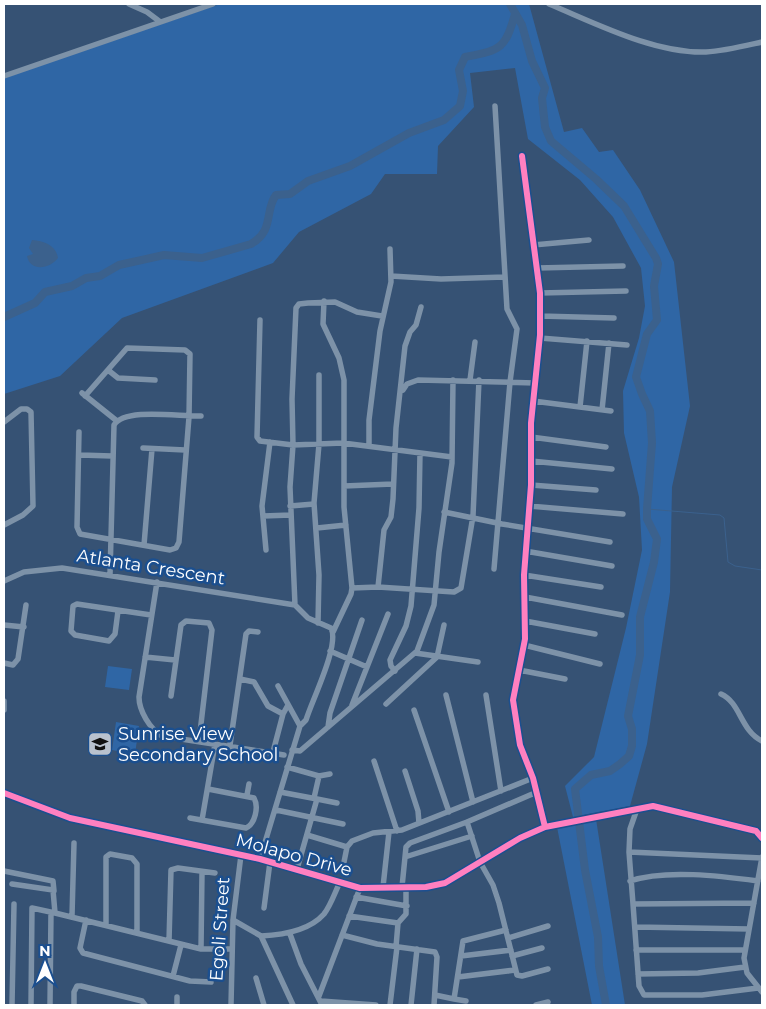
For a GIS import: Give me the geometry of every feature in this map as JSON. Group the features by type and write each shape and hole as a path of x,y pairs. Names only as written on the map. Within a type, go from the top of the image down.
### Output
{"street":[{"path":"130,4 159,21"},
{"path":"4,76 159,21 213,4"},
{"path":"549,4 631,36 668,48 704,52 762,42"},
{"path":"494,570 510,382 517,330 507,309 495,106"},
{"path":"522,156 540,293 540,338 533,401 531,485 525,551 524,645 514,700 521,750 533,778 545,827"},
{"path":"533,245 589,240"},
{"path":"369,446 369,420 382,316 391,276 390,249"},
{"path":"537,268 623,266"},
{"path":"391,276 441,279 505,277"},
{"path":"540,293 626,291"},
{"path":"260,859 300,726 306,720 330,651 333,632 352,588 344,486 342,368 323,324 324,302"},
{"path":"333,632 331,628 308,618 295,605 290,506 296,308 299,304 335,302 357,312 382,316"},
{"path":"378,587 384,530 391,516 395,449 405,346 410,332 416,325 420,307"},
{"path":"540,316 614,318"},
{"path":"260,320 257,437 260,441 293,445 343,443 452,457"},
{"path":"540,338 627,344"},
{"path":"580,407 587,341"},
{"path":"470,380 476,342"},
{"path":"602,410 609,343"},
{"path":"79,432 79,533 82,536 111,539 170,550 178,545 189,417 190,356 188,352 130,347 124,350 108,370 84,394 117,421"},
{"path":"108,370 118,378 155,380"},
{"path":"318,623 319,576 314,504 319,444 319,375"},
{"path":"292,750 300,751 415,653 434,605 452,457 453,380"},
{"path":"352,588 378,587 454,592 461,588 473,516 479,380"},
{"path":"402,392 411,381 479,380 535,383"},
{"path":"533,401 611,411"},
{"path":"4,422 21,409 27,409 31,412 33,506 23,515 4,525"},
{"path":"110,574 113,432 117,421 131,414 201,416"},
{"path":"531,437 606,446"},
{"path":"266,550 263,516 264,481 270,442"},
{"path":"143,448 185,450"},
{"path":"144,545 152,449"},
{"path":"394,671 390,666 390,660 406,626 412,590 420,508 420,453"},
{"path":"80,455 112,456"},
{"path":"531,461 612,469"},
{"path":"344,486 393,484"},
{"path":"531,485 596,490"},
{"path":"290,506 314,504"},
{"path":"529,506 622,514"},
{"path":"444,512 610,542"},
{"path":"263,516 291,515"},
{"path":"316,528 346,525"},
{"path":"525,551 612,566"},
{"name":"Atlanta Crescent","path":"6,580 24,572 62,568 110,574 295,605"},
{"path":"4,571 6,580"},
{"path":"524,575 601,588"},
{"path":"157,582 139,697 140,709 158,734 284,755"},
{"path":"525,597 622,615"},
{"path":"4,664 10,665 16,662 24,628 26,604"},
{"path":"118,611 115,634 109,641 75,635 71,631 72,610 75,605 151,615"},
{"path":"352,706 388,614"},
{"path":"328,727 330,713 350,660 362,620"},
{"path":"525,621 595,634"},
{"path":"171,696 175,660 183,622 208,624 212,630 199,741"},
{"path":"386,704 437,657 444,625"},
{"path":"4,626 24,628"},
{"path":"230,745 246,634 248,631 258,632"},
{"path":"524,645 600,664"},
{"path":"330,651 367,667"},
{"path":"415,653 478,662"},
{"path":"145,657 175,660"},
{"path":"519,670 565,679"},
{"path":"240,679 254,682 268,706 283,714"},
{"path":"278,686 300,726"},
{"path":"720,694 731,701 749,733 762,741"},
{"path":"446,695 472,802"},
{"path":"486,695 501,791"},
{"path":"4,701 4,710"},
{"path":"273,752 283,714 288,705"},
{"path":"414,710 449,812"},
{"path":"202,820 215,744"},
{"path":"374,761 397,831"},
{"path":"287,767 319,776 330,774"},
{"path":"405,771 418,811 419,823"},
{"path":"297,869 316,798 319,776"},
{"path":"344,862 348,846 352,841 373,833 397,831 533,778"},
{"path":"247,795 249,784"},
{"path":"190,818 239,828 250,827 253,822 257,801 247,795 208,789"},
{"path":"280,792 337,803"},
{"path":"390,1005 398,923 406,914 407,906 404,887 406,847 410,843 467,822 536,792"},
{"name":"Molapo Drive","path":"4,793 70,818 260,859 360,888 445,884 520,838 545,827 653,806 756,831"},
{"path":"629,852 762,858 745,950 745,967 760,990 702,995 650,996 644,995 640,990 629,852 630,829 638,809"},
{"path":"276,810 343,824"},
{"path":"467,822 480,862 493,884 515,970 519,977 548,969"},
{"path":"762,827 756,831 762,838"},
{"path":"383,887 389,832"},
{"path":"306,835 348,846"},
{"path":"405,857 472,836"},
{"path":"72,916 74,843"},
{"path":"106,924 106,857 110,854 132,858 137,864 137,933"},
{"name":"Egoli Street","path":"231,1005 231,949 241,855"},
{"path":"264,908 270,862"},
{"path":"169,942 170,872 178,868 202,873 215,873"},
{"path":"4,871 53,881 56,913 50,1005"},
{"path":"201,949 202,873"},
{"path":"630,881 644,876 661,874 719,876 758,881"},
{"path":"233,920 261,936 290,934 314,922 325,913 340,882"},
{"path":"12,884 54,891"},
{"path":"321,1001 342,935 360,888"},
{"path":"356,897 407,906"},
{"path":"633,904 754,903"},
{"path":"12,1005 14,904"},
{"path":"31,1005 32,908 106,924 181,945 201,949 231,949"},
{"path":"349,916 398,923"},
{"path":"86,920 80,948 83,953 190,981 211,982"},
{"path":"508,938 548,926"},
{"path":"635,927 749,929"},
{"path":"454,999 462,941 506,930"},
{"path":"290,934 301,964 321,1001"},
{"path":"342,935 436,954 434,1005"},
{"path":"261,936 293,1005"},
{"path":"173,976 181,945"},
{"path":"461,956 512,953 542,948"},
{"path":"411,1005 418,950"},
{"path":"636,950 745,950"},
{"path":"638,974 698,973 745,967"},
{"path":"458,976 515,970"},
{"path":"256,978 264,1005"},
{"path":"74,1005 74,992 77,986 81,986 142,1001 145,1005"},
{"path":"435,995 466,1001"},
{"path":"177,996 177,1005"},
{"path":"321,1001 376,1005"},
{"path":"536,1005 548,1002"}],"shaded area":[{"path":"220,4 529,4 564,132 582,128 599,152 613,150 640,190 674,262 690,406 672,487 670,592 647,744 630,806 573,817 565,786 594,757 626,628 642,550 639,497 624,433 623,391 639,338 645,306 641,268 613,217 580,180 528,139 515,68 470,73 474,107 438,146 437,174 385,174 371,194 299,232 273,263 122,318 60,376 4,394 4,78"},
{"path":"32,240 41,241 52,247 58,258 50,265 36,267 32,265 27,256 33,254 29,248"},
{"path":"108,666 132,669 129,690 105,687"},
{"path":"116,722 139,726 135,754 112,750"},
{"path":"596,819 625,1005 592,1005 557,827"}],"waterway":[{"path":"510,4 522,25 532,61 545,88 542,98 545,127 551,141 596,179 624,206 658,264 654,286 657,320 647,334 636,377 650,411 652,443 647,519 657,539 654,562 640,617 640,655 628,716 632,729 632,746 629,756 620,764 610,771 591,775 575,789 585,870 598,937 599,966 606,1005"},
{"path":"4,317 35,303 45,292 72,286 86,278 100,276 119,265 164,255 202,258 251,244 263,233 272,201 276,195 290,194 308,181 350,166 409,133 444,120 460,106 463,91 459,70 465,57 494,50 504,42 515,14"},
{"path":"647,509 720,515 724,518 728,562 735,566 762,570"}],"cycle path":[{"path":"522,156 540,293 540,335 531,423 531,485 524,575 525,639 513,700 520,745 533,778 545,827"},
{"path":"4,793 70,818 260,859 360,888 426,887 445,883 520,838 545,827 653,806 756,831 762,838"}],"place":[{"name":"Sunrise View Secondary School","path":"100,744"}]}
